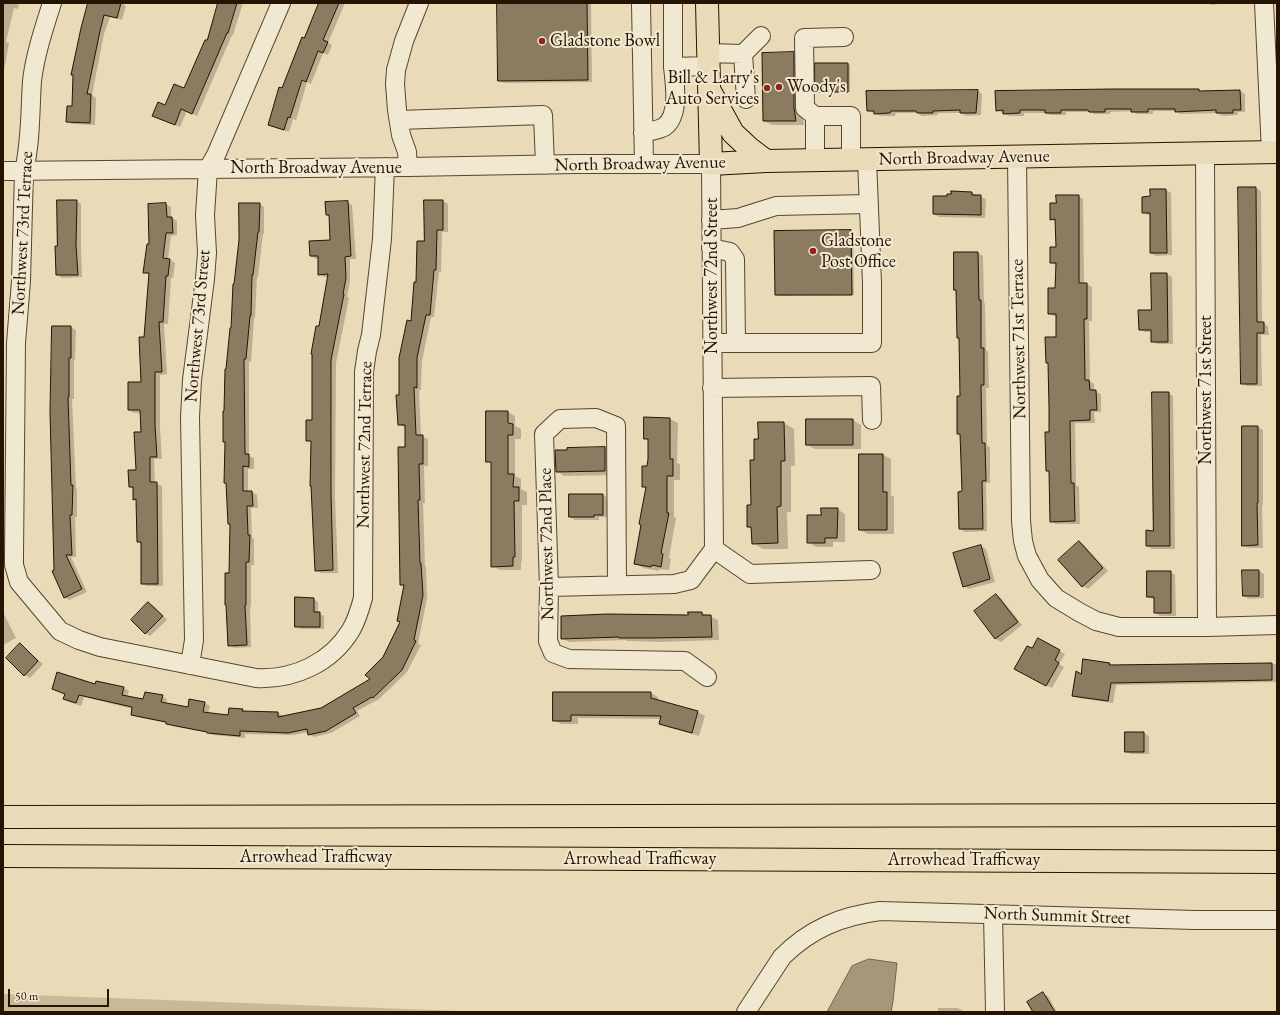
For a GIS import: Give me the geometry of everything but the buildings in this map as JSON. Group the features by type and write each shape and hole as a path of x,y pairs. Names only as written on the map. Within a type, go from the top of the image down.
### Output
{"main road":[{"name":"Northwest 72nd Street","path":"707,3 711,164"},
{"path":"709,90 733,133 766,161"},
{"name":"North Broadway Avenue","path":"711,164 859,159 1274,152"},
{"path":"3,817 1277,815"},
{"name":"Arrowhead Trafficway","path":"3,856 1277,862"}],"street":[{"name":"Northwest 73rd Terrace","path":"52,3 40,45 33,79 27,156 24,171 21,281 16,343 14,565 19,582 60,631 100,647 190,665"},
{"name":"Northwest 73rd Street","path":"190,665 194,640 190,417 192,380 205,279 205,215 208,169 216,155 281,3"},
{"path":"408,167 407,152 401,135 395,84 396,70 404,41 419,3"},
{"path":"641,3 644,164"},
{"path":"643,133 664,127 673,112 675,90 673,68 673,3"},
{"path":"1264,3 1274,152"},
{"path":"673,68 743,54 761,36"},
{"path":"712,343 872,343 872,283 869,204 851,116 815,116 805,108 804,38 844,37"},
{"path":"743,54 746,99"},
{"path":"399,120 543,115 545,165"},
{"path":"815,116 815,160"},
{"name":"Northwest 71st Street","path":"1205,153 1206,627"},
{"name":"Northwest 71st Terrace","path":"1017,157 1021,521 1023,541 1027,556 1040,580 1056,598 1079,612 1096,621 1119,627 1277,625"},
{"name":"North Broadway Avenue","path":"3,171 711,164"},
{"name":"Northwest 72nd Street","path":"711,164 714,549"},
{"name":"Northwest 72nd Terrace","path":"190,665 256,678 282,677 299,673 314,666 329,656 339,646 351,630 358,614 363,598 364,372 371,335 382,239 385,167"},
{"path":"711,220 738,218 776,206 869,204"},
{"path":"711,248 730,252 735,259 736,343"},
{"path":"712,388 871,386 872,420"},
{"name":"Northwest 72nd Place","path":"617,585 616,426 596,418 560,419 544,434 549,587 548,641 553,653 569,659 685,661 706,677"},
{"path":"549,587 674,584 691,580 714,549 750,574 871,570"},
{"name":"North Summit Street","path":"746,1012 782,957 789,950 822,927 838,920 860,914 880,911 1195,920 1277,920"},
{"path":"993,914 995,1012"}],"shaded area":[{"path":"869,959 897,963 891,1012 827,1012 852,966"},
{"path":"3,994 488,1012 3,1012"}],"place":[{"name":"Gladstone Bowl","path":"542,41"},
{"name":"Woody's","path":"779,87"},
{"name":"Bill & Larry's Auto Services","path":"767,88"},
{"name":"Gladstone Post Office","path":"813,251"}]}
